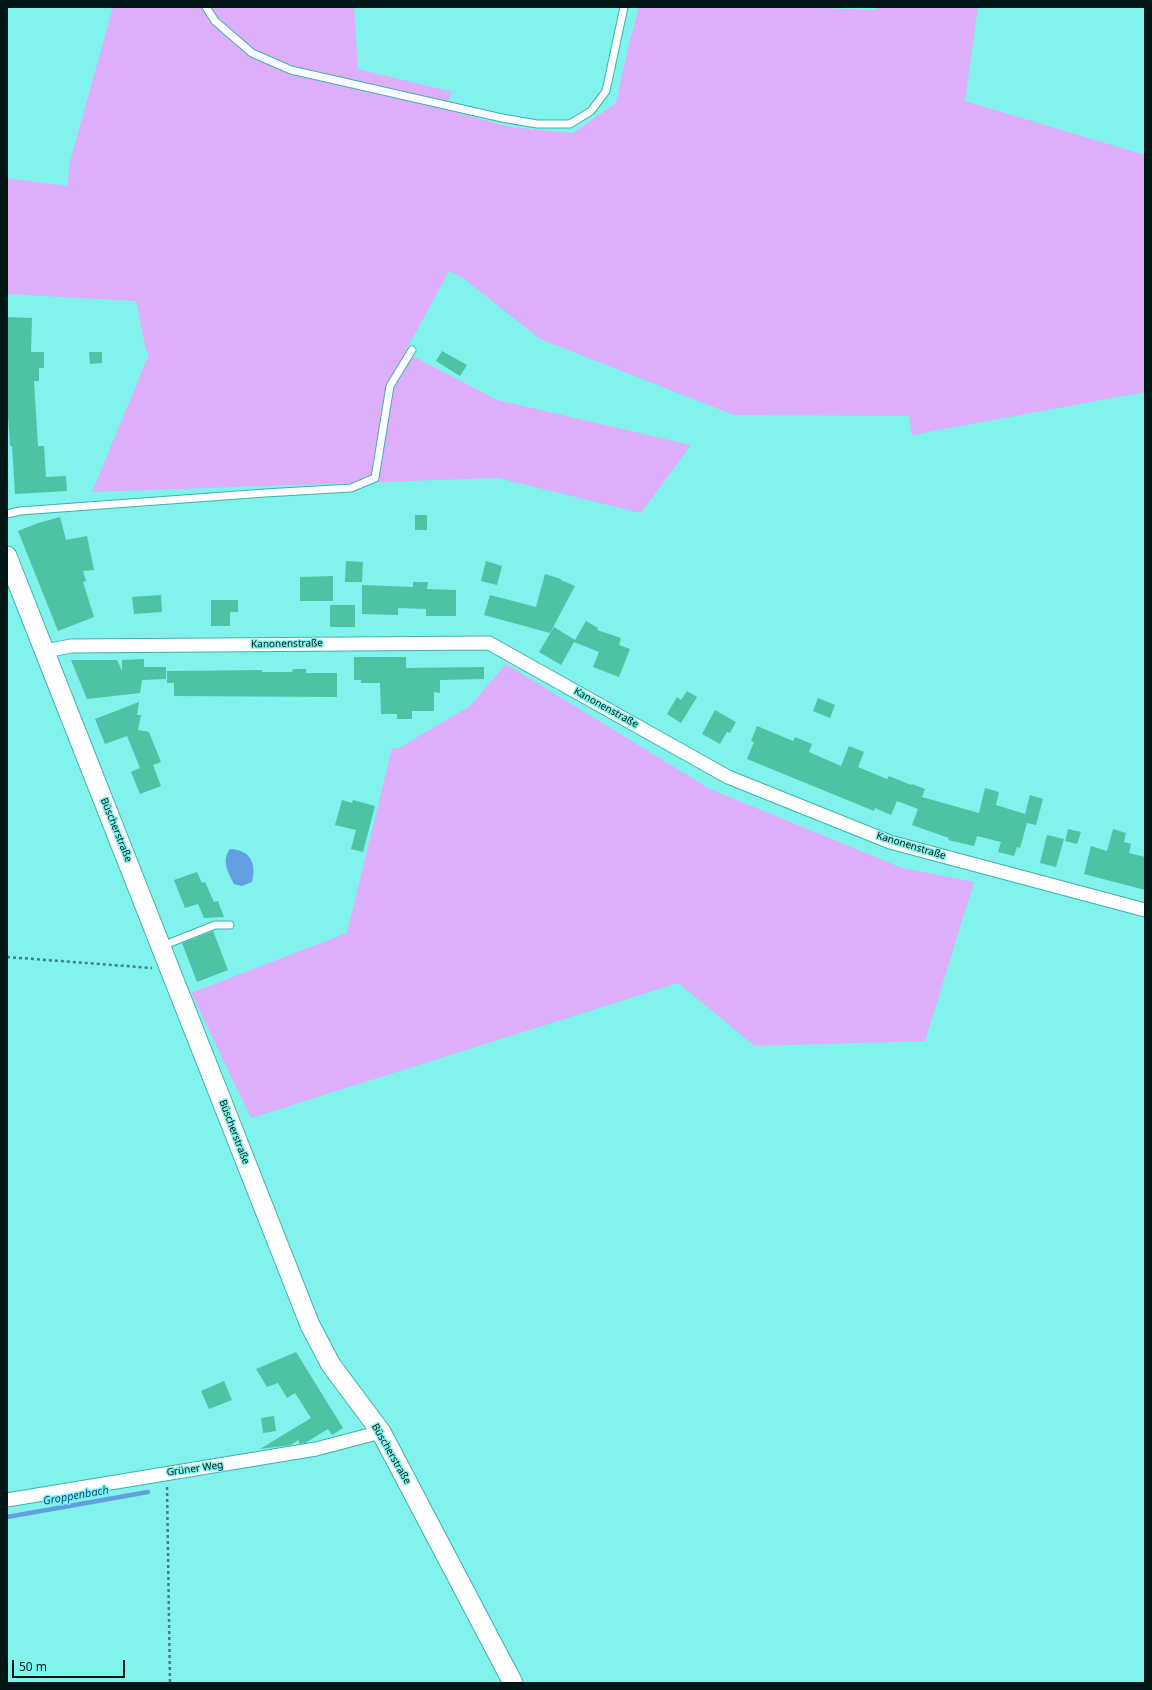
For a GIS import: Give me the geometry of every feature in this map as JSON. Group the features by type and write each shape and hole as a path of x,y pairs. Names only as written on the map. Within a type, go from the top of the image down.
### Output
{"street":[{"name":"Büscherstraße","path":"7,556 310,1325 331,1365 381,1432 513,1683"},
{"name":"Kanonenstraße","path":"45,652 71,646 489,642 728,777 890,842 1145,910"},
{"name":"Grüner Weg","path":"7,1500 316,1449 381,1432"}],"lane":[{"path":"206,7 215,21 252,52 292,70 502,118 537,124 570,124 591,111 606,91 624,7"},
{"path":"7,514 20,511 124,503 351,488 375,478 390,386 412,350"},
{"path":"161,946 215,924 230,926"}],"path":[{"path":"7,957 171,970"},
{"path":"166,1473 170,1683"}],"shaded area":[{"path":"113,7 354,7 358,69 452,92 444,109 510,127 573,133 616,103 639,7 795,7 875,10 880,7 978,7 965,101 1145,155 1145,392 912,435 909,416 734,415 540,339 463,278 449,271 405,352 497,400 691,445 641,513 498,478 92,492 149,354 146,351 136,301 7,294 7,178 67,186 70,162"},
{"path":"506,664 710,789 902,868 974,882 925,1041 755,1046 678,983 251,1118 191,993 347,933 392,748 399,748 470,706"}],"water":[{"path":"230,849 243,852 253,863 252,882 242,886 234,884 226,866 227,853"}],"building":[{"path":"7,317 32,318 31,352 44,352 44,368 39,368 39,381 34,381 38,446 44,446 46,477 66,476 67,491 15,494 7,399"},
{"path":"442,351 467,365 460,376 436,361"},
{"path":"89,352 102,352 102,363 90,364"},
{"path":"415,515 427,515 427,530 415,530"},
{"path":"60,517 66,540 87,536 94,570 83,571 86,581 83,582 94,617 58,631 18,531 38,523"},
{"path":"346,561 363,562 362,582 345,582"},
{"path":"486,561 502,566 497,585 481,581"},
{"path":"545,574 561,579 575,586 550,633 484,615 490,595 536,607"},
{"path":"333,576 333,601 300,601 300,577"},
{"path":"413,582 428,582 427,589 456,590 456,616 426,616 426,609 398,608 398,615 362,614 362,585 413,587"},
{"path":"161,595 162,612 134,614 132,597"},
{"path":"211,600 238,600 238,612 230,612 230,626 211,626"},
{"path":"330,605 355,605 355,627 330,627"},
{"path":"586,621 598,628 597,630 621,638 619,645 630,649 619,677 593,667 599,652 574,642 561,665 539,652 554,627 575,640"},
{"path":"354,657 406,657 406,668 484,667 484,679 440,680 440,693 434,692 434,711 412,711 412,719 397,719 397,714 381,714 380,683 361,683 361,680 354,680"},
{"path":"144,659 144,667 166,667 166,679 142,680 140,693 87,699 71,660 117,660 122,671 122,660"},
{"path":"293,669 306,669 306,673 337,673 337,697 174,696 174,683 167,683 167,671 262,670 262,672 292,672"},
{"path":"687,691 697,697 681,723 667,714 677,697 681,700"},
{"path":"818,698 835,705 830,718 813,711"},
{"path":"139,702 137,715 141,715 138,730 149,732 161,762 153,765 161,786 140,794 131,772 140,768 127,736 105,744 95,719"},
{"path":"715,710 736,722 730,733 727,732 720,744 702,734"},
{"path":"757,726 793,741 795,737 812,744 809,752 841,766 849,746 864,752 858,767 887,779 889,776 925,789 922,797 979,813 985,788 999,792 996,805 1025,814 1030,795 1043,799 1036,825 1027,823 1020,848 1017,847 1014,856 998,852 1001,842 977,836 974,846 948,840 949,838 912,825 918,809 897,801 891,815 875,808 874,811 747,759 754,742 751,741"},
{"path":"342,800 352,803 353,800 375,806 363,852 351,849 356,830 335,825"},
{"path":"1068,829 1081,832 1077,844 1065,841"},
{"path":"1113,829 1126,833 1124,842 1131,844 1129,853 1145,857 1145,890 1084,874 1091,846 1107,851"},
{"path":"1047,835 1064,839 1056,867 1040,863"},
{"path":"197,872 202,883 205,882 214,902 218,901 224,917 204,918 198,904 185,908 174,880"},
{"path":"213,931 228,970 197,982 182,943"},
{"path":"296,1352 343,1428 332,1435 328,1429 305,1443 300,1444 298,1440 291,1445 260,1449 311,1418 295,1393 287,1398 278,1383 267,1387 256,1369"},
{"path":"224,1381 232,1400 209,1409 201,1391"},
{"path":"274,1416 276,1431 263,1433 261,1418"}],"waterway":[{"name":"Groppenbach","path":"7,1517 148,1492"}]}
